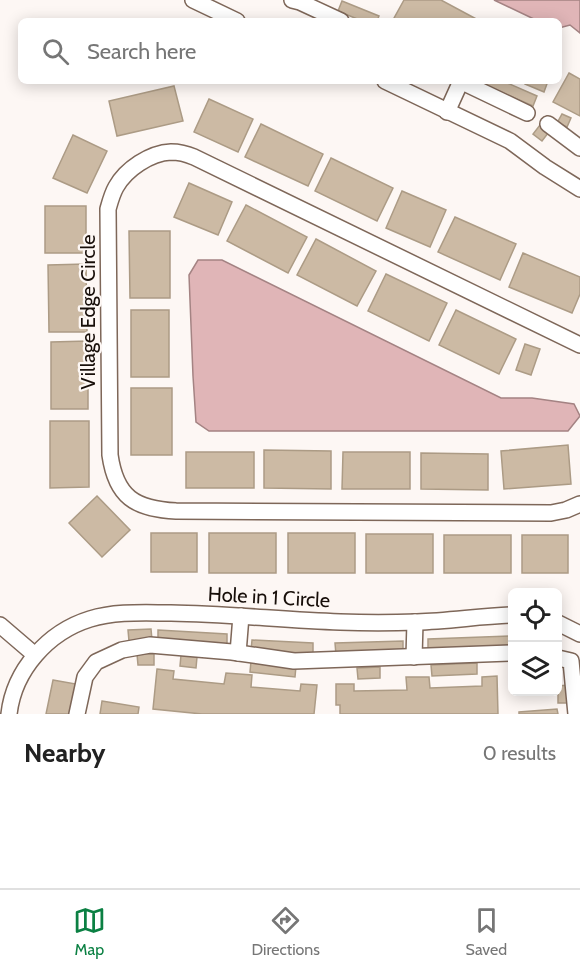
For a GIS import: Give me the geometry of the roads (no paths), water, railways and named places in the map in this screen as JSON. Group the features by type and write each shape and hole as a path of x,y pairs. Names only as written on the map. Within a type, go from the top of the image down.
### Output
{"street":[{"path":"193,0 216,6 233,18"},
{"path":"292,0 334,18"},
{"path":"391,84 510,141 580,189"},
{"path":"447,112 460,84"},
{"path":"467,84 527,112"},
{"path":"548,124 580,147"},
{"name":"Village Edge Circle","path":"580,345 183,153 163,153 137,165 117,185 112,196 108,210 110,455 116,481 131,499 157,510 188,511 551,513 580,504"},
{"name":"Hole in 1 Circle","path":"9,714 13,693 19,679 35,655 64,630 106,615 149,613 340,622 415,622 508,615"},
{"path":"238,653 242,616"},
{"path":"414,657 415,622"},
{"path":"0,625 35,655"},
{"path":"562,625 580,634"},
{"path":"77,714 85,677 96,662 122,650 150,645 294,661 508,654"},
{"path":"562,659 571,662 576,714"}]}
